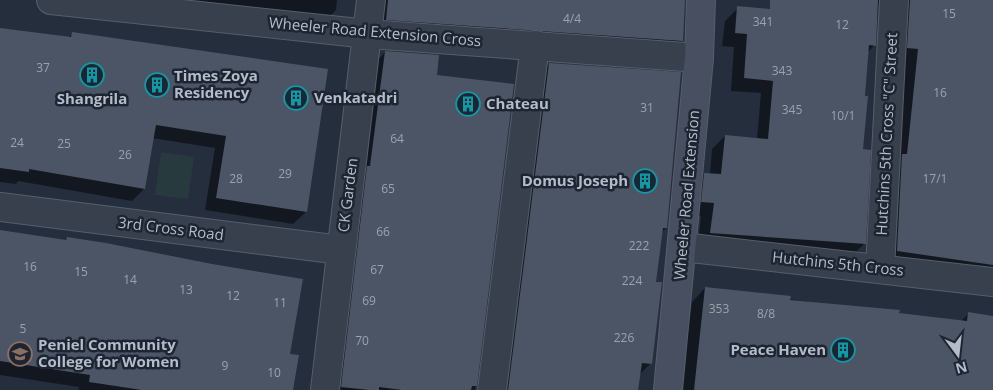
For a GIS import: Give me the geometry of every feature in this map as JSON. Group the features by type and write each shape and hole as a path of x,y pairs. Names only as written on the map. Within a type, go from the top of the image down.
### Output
{"street":[{"name":"Wheeler Road Extension Cross","path":"51,0 182,7 368,34 699,58"},
{"name":"CK Garden","path":"326,390 371,0"},
{"name":"Wheeler Road Extension","path":"668,390 699,58 701,0"},
{"name":"Hutchins 5th Cross \"C\" Street","path":"880,269 894,0"},
{"path":"492,390 535,46"},
{"name":"3rd Cross Road","path":"0,207 341,250"},
{"name":"Hutchins 5th Cross","path":"682,247 993,282"}],"green space":[{"path":"161,152 194,157 188,199 155,195"}],"building":[{"path":"388,0 685,0 683,41 386,20"},
{"path":"770,0 878,0 876,46 869,45 865,96 868,96 863,149 871,150 866,244 710,233 714,203 701,202 704,173 721,174 725,135 768,139 773,81 744,78 747,34 735,33 737,6 770,9"},
{"path":"910,0 993,0 993,265 897,251 902,154 907,154 918,49 907,48"},
{"path":"0,28 71,37 72,32 328,69 307,212 216,198 226,136 156,125 145,189 29,169 29,172 0,168"},
{"path":"385,51 439,55 437,75 514,84 477,386 472,386 471,390 402,390 379,387 379,390 370,390 341,387 367,166 370,166"},
{"path":"549,63 681,72 667,228 663,228 656,282 662,282 652,364 642,363 638,390 508,390"},
{"path":"0,230 66,240 67,237 106,243 212,264 303,279 290,354 299,355 293,390 142,390 89,382 90,375 0,361"},
{"path":"705,287 791,296 790,300 900,310 899,313 967,321 968,312 993,316 993,390 694,390"}],"place":[{"name":"Shangrila","path":"92,75"},
{"name":"Times Zoya Residency","path":"157,85"},
{"name":"Venkatadri","path":"296,98"},
{"name":"Chateau","path":"468,104"},
{"name":"Domus Joseph","path":"645,181"},
{"name":"Peace Haven","path":"843,350"},
{"name":"Peniel Community College for Women","path":"20,354"}]}
